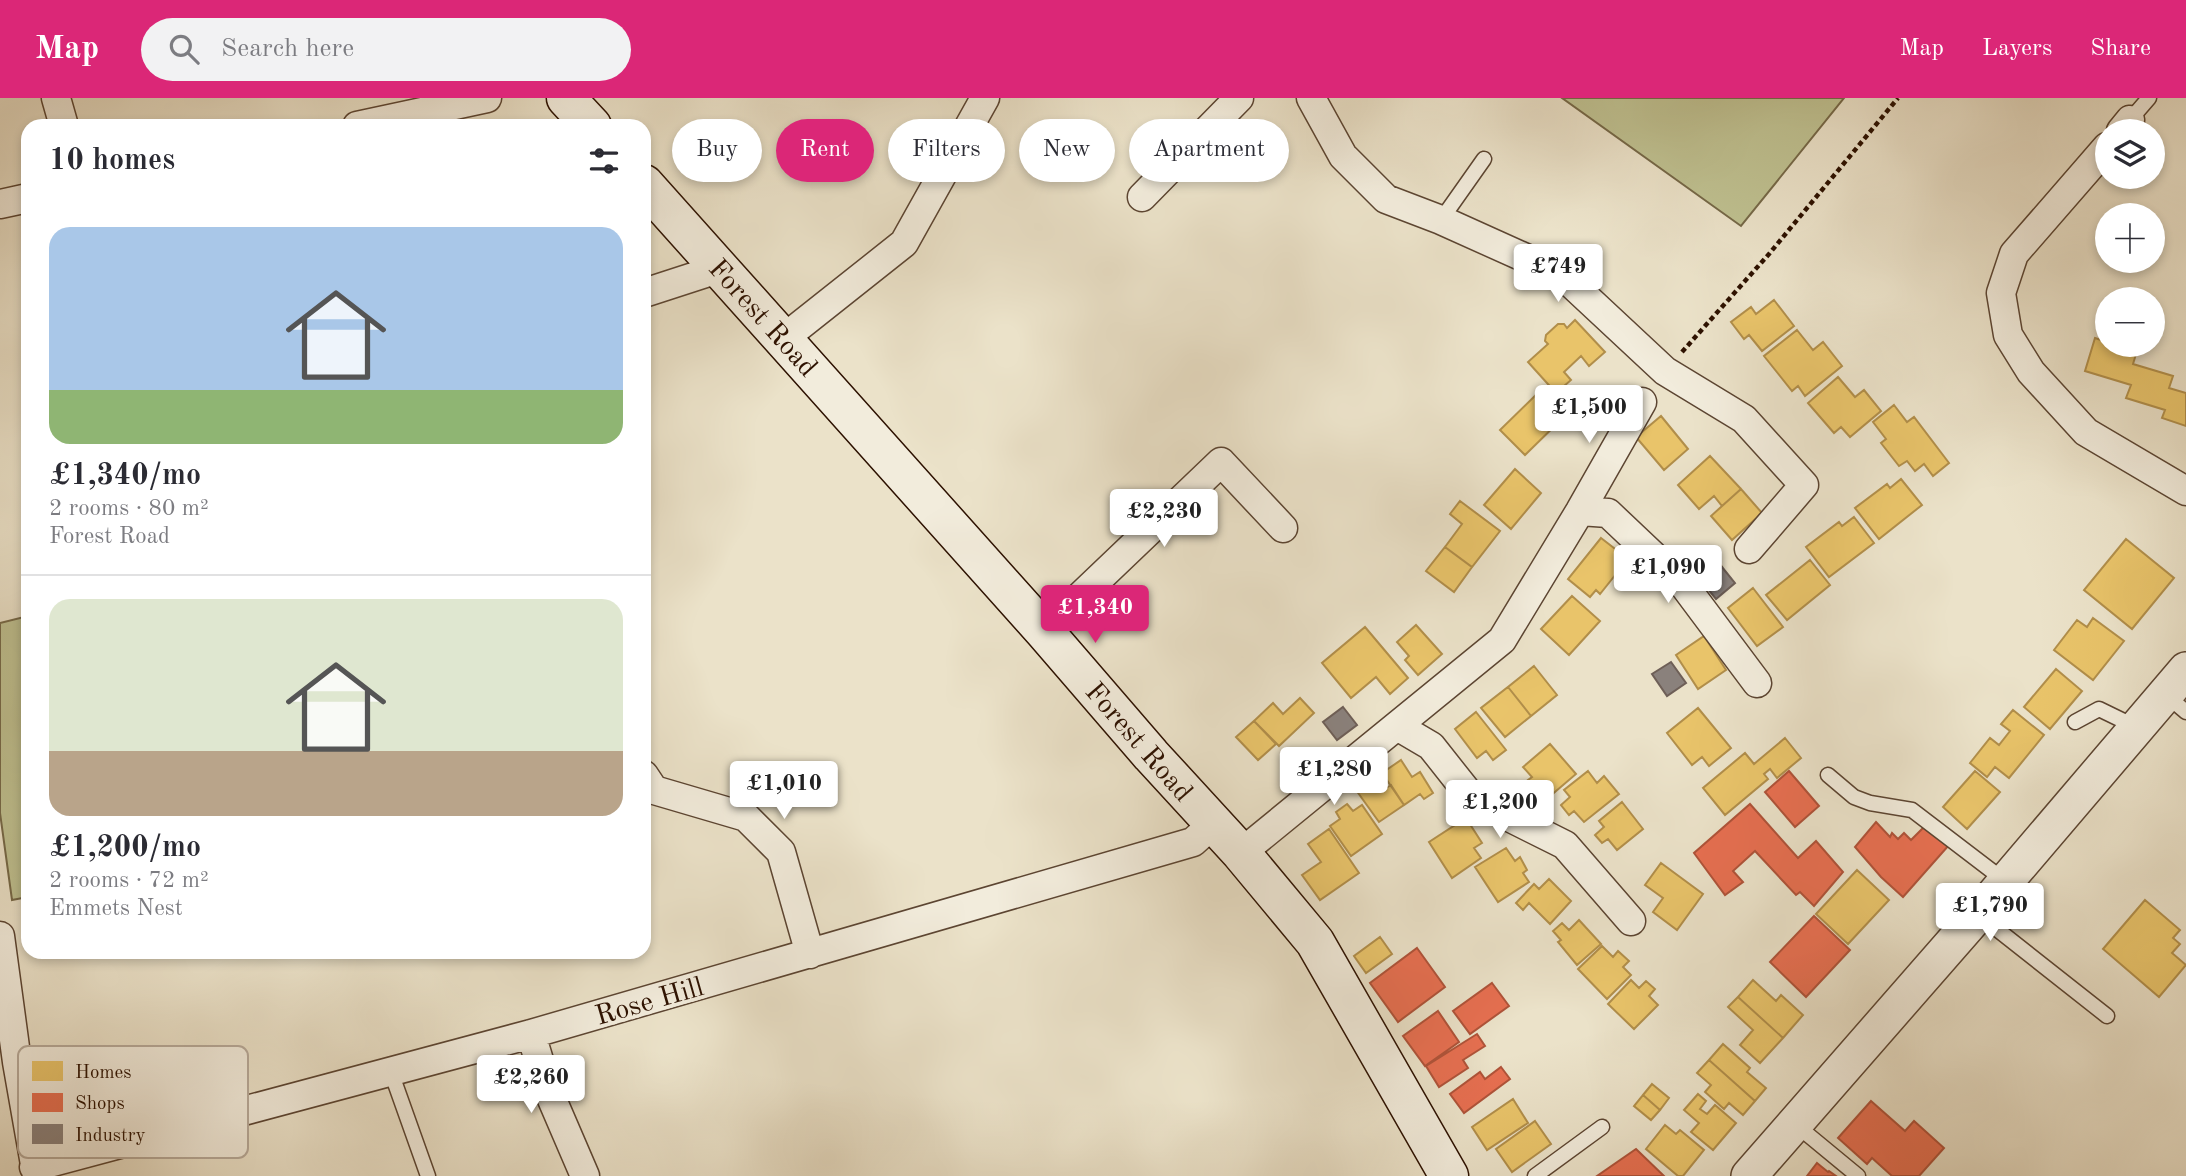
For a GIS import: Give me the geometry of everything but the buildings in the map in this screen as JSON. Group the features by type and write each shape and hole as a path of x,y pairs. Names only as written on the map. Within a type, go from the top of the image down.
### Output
{"main road":[{"path":"566,98 586,119"},
{"name":"Forest Road","path":"651,192 1241,853 1315,942 1449,1176"}],"street":[{"path":"56,98 62,119"},
{"path":"390,119 487,98"},
{"path":"783,339 904,243 985,98"},
{"path":"1142,197 1239,98"},
{"path":"1311,98 1343,156 1386,199 1441,220 1561,274 1665,371 1744,419 1804,485 1749,549"},
{"path":"2095,161 2014,254 2001,293 2008,335 2031,372 2086,432 2186,491"},
{"path":"0,204 21,200"},
{"path":"651,291 720,268"},
{"path":"1241,853 1502,640 1642,402"},
{"path":"1044,631 1220,462 1283,528"},
{"path":"1580,511 1608,513 1683,584 1758,684"},
{"path":"1749,1176 1978,914 2136,727 2179,692"},
{"path":"1397,726 1431,746 1473,799 1565,845 1631,921"},
{"path":"651,786 654,790 746,817 781,852 810,954"},
{"name":"Rose Hill","path":"248,1112 531,1034 1194,842 1214,823"},
{"path":"0,936 18,1054"},
{"path":"531,1034 548,1090 585,1176"},
{"name":"Rose Hill","path":"36,1171 83,1158"}],"lane":[{"path":"2131,119 2149,98"},
{"path":"1441,220 1484,159"},
{"path":"2075,723 2099,709 2136,727"},
{"path":"1828,775 1854,797 1870,803 1912,810 2005,881"},
{"path":"1978,914 2107,1016"},
{"path":"391,1072 428,1176"},
{"path":"1795,1124 1858,1176"},
{"path":"1535,1176 1602,1127"}],"path":[{"path":"1665,371 1769,254 1898,98"}],"green space":[{"path":"1562,98 1844,98 1741,226"},
{"path":"21,618 21,898 12,900 0,813 0,623"}]}
